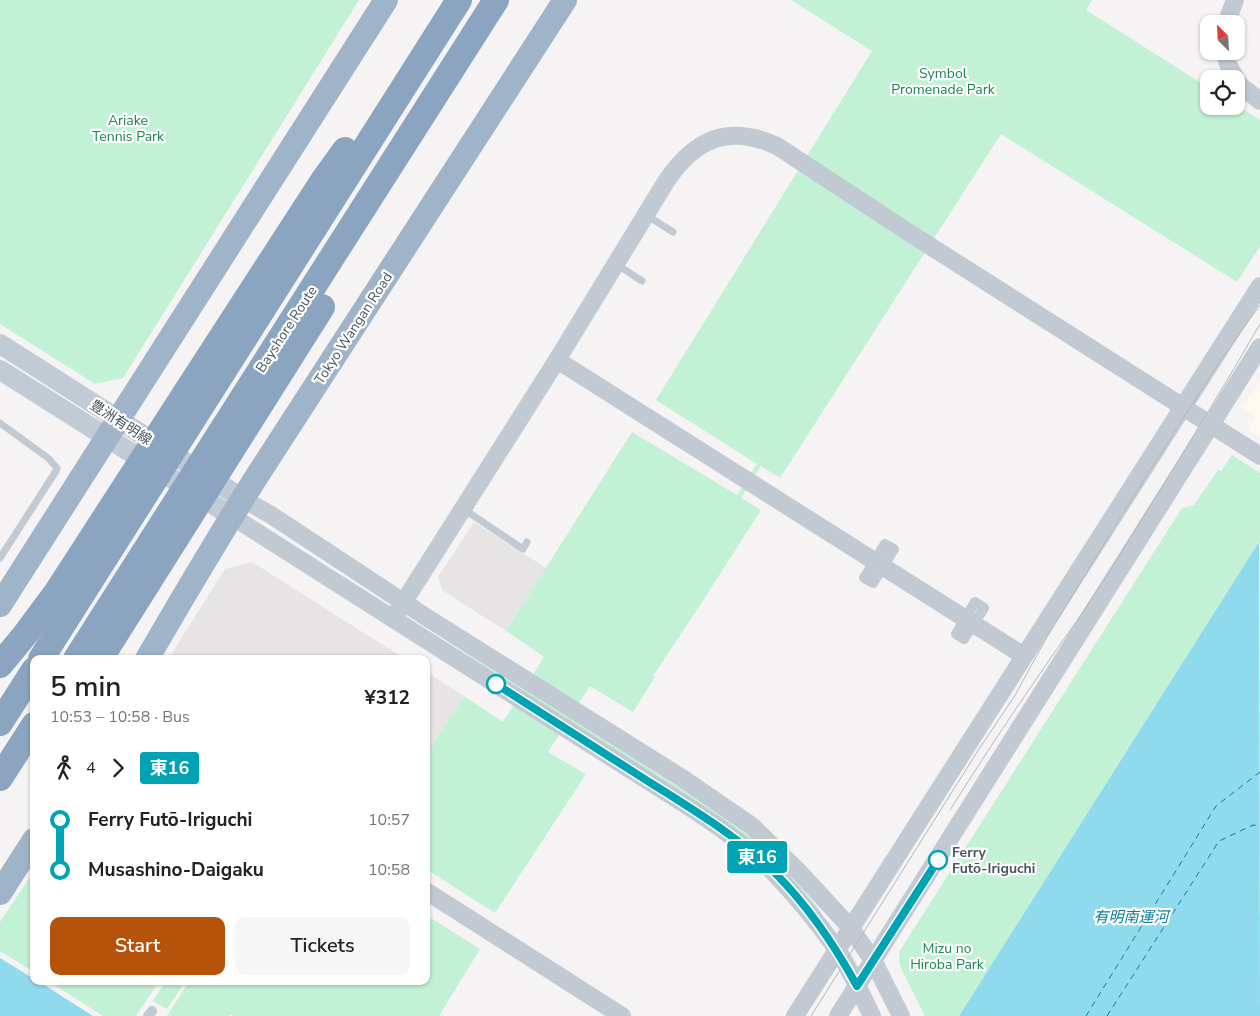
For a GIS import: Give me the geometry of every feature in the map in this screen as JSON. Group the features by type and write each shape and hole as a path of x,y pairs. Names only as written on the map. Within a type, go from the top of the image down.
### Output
{"highway":[{"path":"0,605 386,0"},
{"path":"43,655 332,184 364,124 417,67 458,0"},
{"name":"Bayshore Route","path":"79,655 373,209 496,0"},
{"path":"102,655 373,209 506,0"},
{"name":"Tokyo Wangan Road","path":"149,655 218,539 565,0"},
{"path":"0,665 56,593 332,184"},
{"path":"0,723 30,676"},
{"path":"0,778 30,731"},
{"path":"0,754 30,734"},
{"path":"0,894 30,846"}],"main road":[{"name":"豊洲有明線","path":"0,344 114,429 238,508"},
{"name":"豊洲有明線","path":"0,370 114,429"}],"street":[{"path":"1229,15 1235,0"},
{"path":"1245,89 1260,101"},
{"path":"393,619 677,166 699,146 731,136 762,140 787,152 908,232 1260,456"},
{"path":"795,1016 1260,286"},
{"path":"838,1016 874,962 1260,347"},
{"path":"557,360 1024,656"},
{"path":"238,508 271,515 404,602 682,778 752,826 801,874 850,927 874,962 901,1016"},
{"path":"238,508 393,619 716,825 750,851 800,901 837,949 872,1016"},
{"path":"430,894 614,1014"}],"lane":[{"path":"646,215 673,232"},
{"path":"616,264 642,281"},
{"path":"0,423 48,458 57,468 0,558"},
{"path":"462,508 523,549 527,542"}],"shaded area":[{"path":"1260,381 1260,437 1248,429 1255,417 1242,408"},
{"path":"474,522 546,568 506,631 442,590 438,577"},
{"path":"252,562 399,655 171,655 225,569"},
{"path":"430,675 464,696 430,749"}],"green space":[{"name":"Ariake Tennis Park","path":"0,0 359,0 123,378 95,384 0,324"},
{"name":"Symbol Promenade Park","path":"791,0 1092,0 1086,10 1200,82 1200,115 1245,115 1245,111 1260,120 1260,246 1237,282 1001,134 780,478 761,466 741,498 761,510 653,676 655,677 633,712 590,686 570,716 749,834 797,882 822,913 568,721 548,752 586,774 495,913 430,872 430,749 464,696 503,722 522,692 429,629 525,687 544,657 506,631 632,432 737,495 757,464 656,400 872,51"},
{"name":"Mizu no Hiroba Park","path":"1232,455 1260,473 1260,541 959,1016 925,1016 900,966 899,952 1182,508 1194,505 1218,470 1221,471"},
{"path":"30,877 30,970 0,951 0,922"},
{"path":"430,918 480,949 439,1016 234,1016 230,1014 229,1016 167,1016 187,985 430,985"},
{"path":"54,985 156,985 136,1016 103,1016"},
{"path":"163,985 183,985 167,1009 153,1001"}],"water":[{"name":"有明南運河","path":"1259,542 1260,1016 959,1016"},
{"path":"0,958 30,977 30,985 44,985 93,1016 0,1016"}],"ferry route":[{"path":"1086,1016 1216,806 1260,772"},
{"path":"1107,1016 1219,841 1253,825 1260,826"}],"tram line":[{"path":"811,1016 979,749 1014,697 1047,637 1141,484 1220,361 1260,305"},
{"path":"950,810 1015,710 1103,582 1260,324"}],"bus line":[{"name":"東16","path":"496,684 709,820 750,851 800,901 837,949 857,986 938,860"}],"place":[{"name":"Ferry Futō-Iriguchi","path":"938,860"}]}
